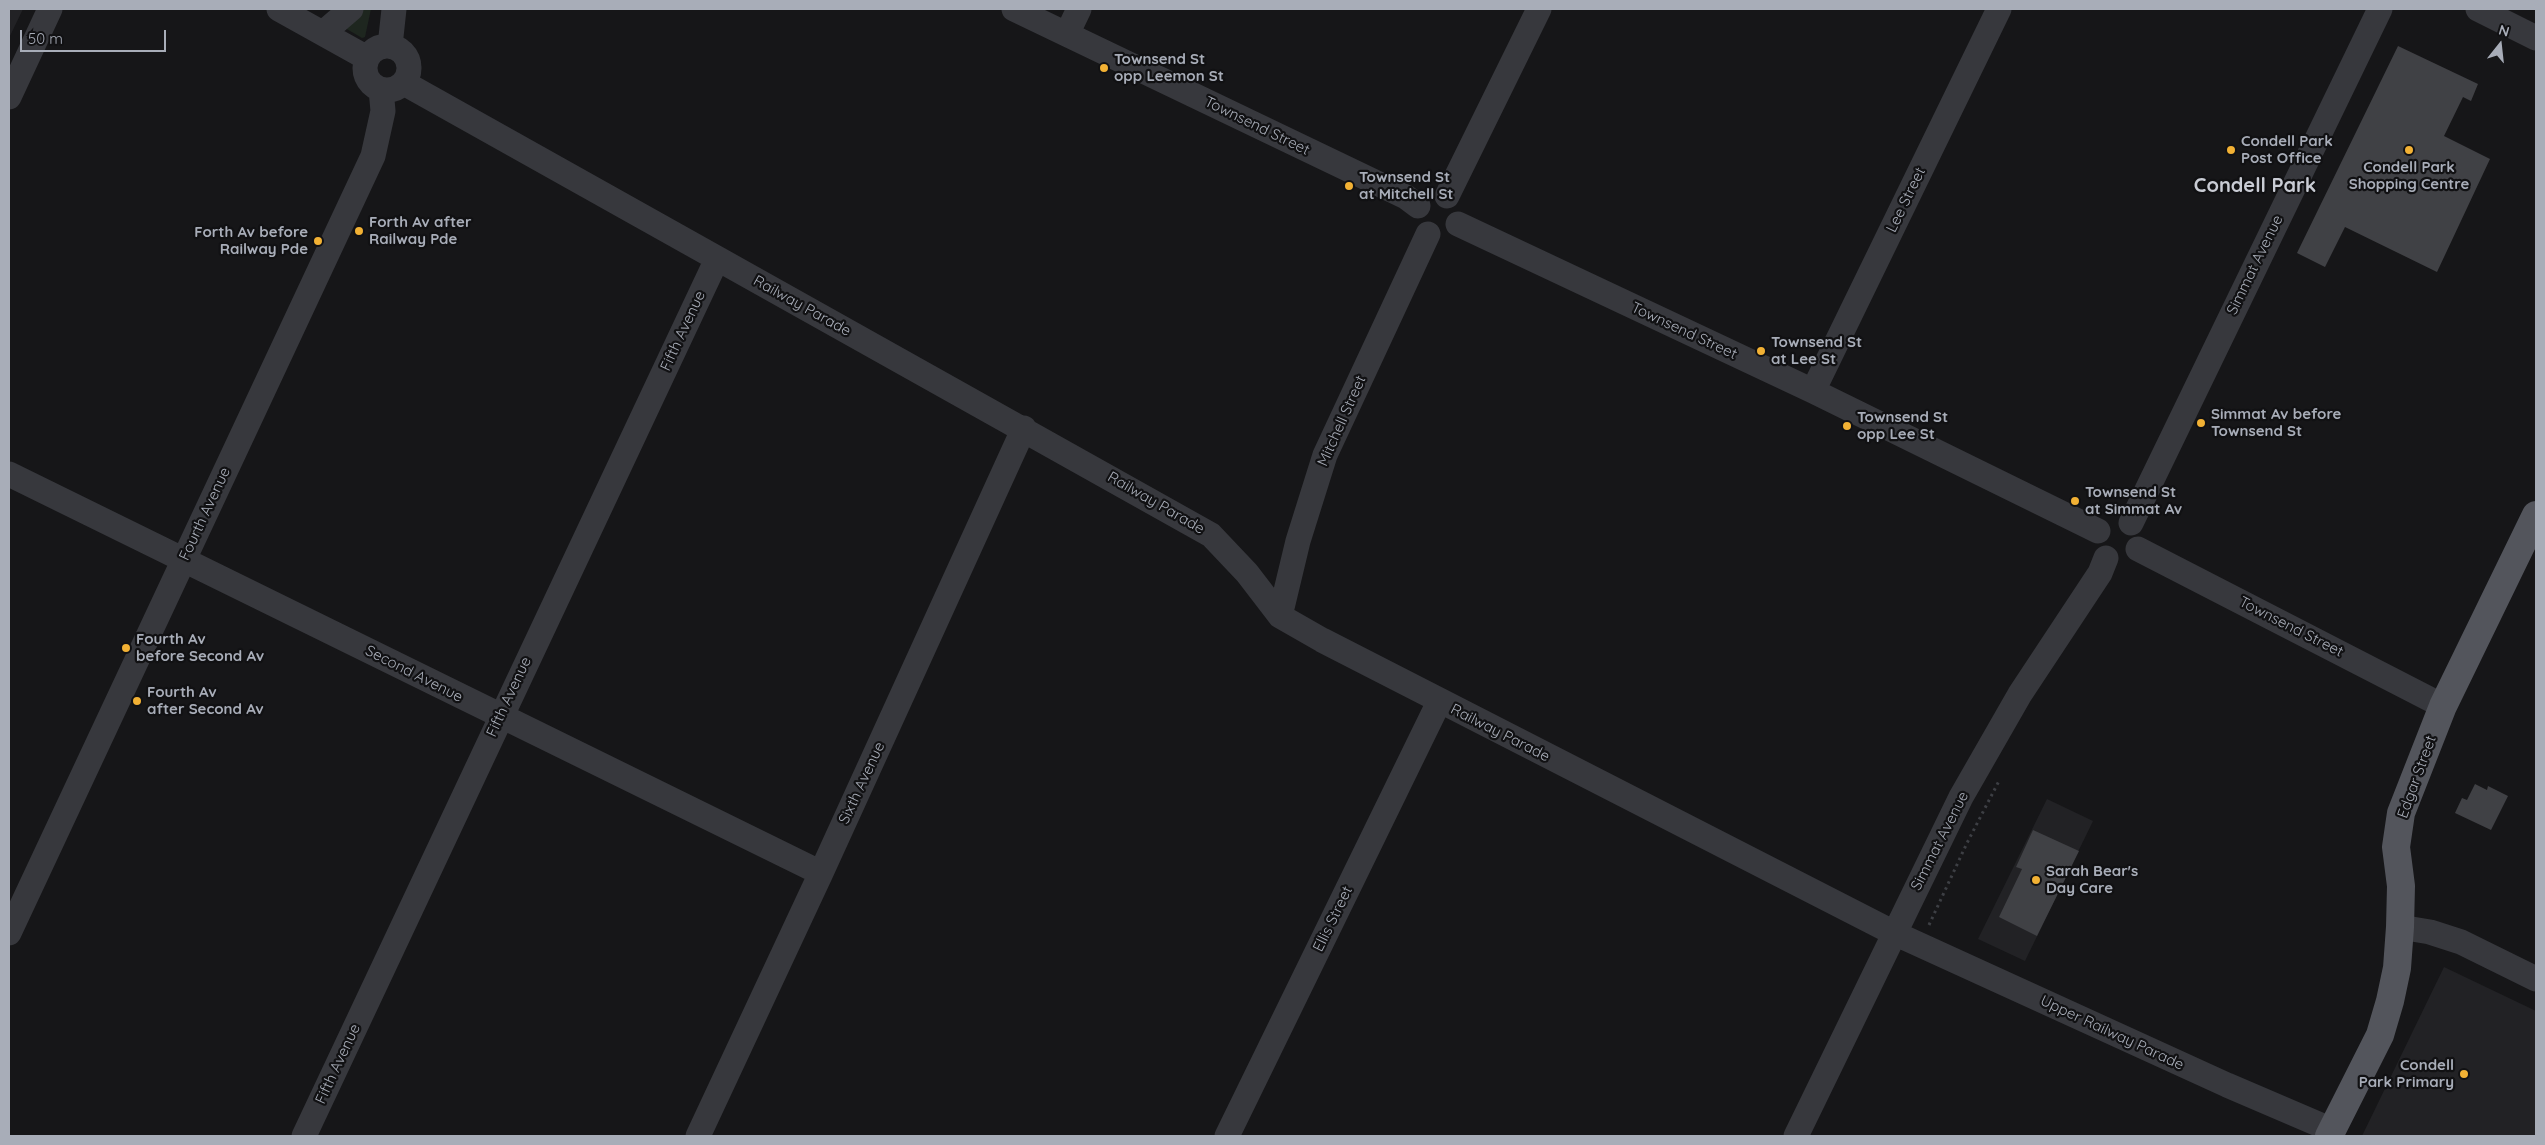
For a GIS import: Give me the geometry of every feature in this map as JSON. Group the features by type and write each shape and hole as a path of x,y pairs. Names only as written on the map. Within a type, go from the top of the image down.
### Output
{"main road":[{"name":"Edgar Street","path":"2331,1133 2380,1035 2390,1001 2397,968 2400,927 2401,886 2396,847 2401,814 2443,706 2536,515"}],"street":[{"path":"9,97 50,9"},
{"path":"280,9 367,58"},
{"path":"323,33 351,9"},
{"path":"390,46 394,9"},
{"name":"Townsend Street","path":"1014,9 1406,197 1418,206"},
{"path":"1067,34 1079,9"},
{"path":"1447,196 1539,9"},
{"name":"Lee Street","path":"1813,391 1999,9"},
{"name":"Simmat Avenue","path":"2130,523 2380,9"},
{"path":"2478,9 2536,38"},
{"path":"390,46 397,48 407,57 409,70 393,86 370,82 366,77 365,64 367,58 376,48 390,46"},
{"name":"Railway Parade","path":"393,86 717,259 1024,428 1211,535 1247,573 1280,616 1439,702 1894,933"},
{"name":"Fourth Avenue","path":"9,933 373,156 383,111 393,86"},
{"path":"1434,194 1447,196 1456,205 1459,218 1458,224 1442,237 1428,234 1422,231 1416,219 1418,206 1427,197 1434,194"},
{"name":"Townsend Street","path":"1458,224 1813,391 2098,531"},
{"name":"Mitchell Street","path":"1280,616 1298,541 1325,455 1428,234"},
{"name":"Fifth Avenue","path":"304,1136 717,259"},
{"name":"Sixth Avenue","path":"698,1136 821,873 1024,428"},
{"name":"Second Avenue","path":"9,474 500,717 821,873"},
{"path":"2112,519 2122,519 2130,523 2139,534 2138,549 2134,556 2124,562 2116,562 2106,558 2096,545 2098,531 2112,519"},
{"name":"Townsend Street","path":"2138,549 2443,706"},
{"name":"Simmat Avenue","path":"1796,1136 1961,798 2020,694 2100,573 2106,558"},
{"name":"Ellis Street","path":"1227,1136 1439,702"},
{"path":"2400,927 2430,932 2461,942 2536,979"},
{"name":"Upper Railway Parade","path":"1894,933 2331,1133"}],"path":[{"path":"1927,928 1967,843 2000,780"}],"shaded area":[{"path":"9,9 23,9 9,38"},
{"path":"361,9 371,9 365,37 362,38 345,28"},
{"path":"2047,799 2093,821 2025,961 1978,939"},
{"name":"Condell Park Primary","path":"2444,967 2536,1011 2536,1136 2362,1136"}],"building":[{"name":"Condell Park Shopping Centre","path":"2398,46 2478,84 2471,101 2463,97 2444,136 2490,159 2437,272 2345,227 2325,267 2297,253"},
{"path":"2475,784 2487,790 2488,786 2508,796 2491,830 2455,813 2462,798 2467,800"},
{"name":"Sarah Bear's Day Care","path":"2033,830 2079,851 2037,936 1999,917 2022,869 2016,867"}],"place":[{"name":"Townsend St opp Leemon St","path":"1104,68"},
{"name":"Condell Park Post Office","path":"2231,150"},
{"name":"Condell Park Shopping Centre","path":"2409,150"},
{"name":"Townsend St at Mitchell St","path":"1349,186"},
{"name":"Forth Av after Railway Pde","path":"359,231"},
{"name":"Forth Av before Railway Pde","path":"318,241"},
{"name":"Townsend St at Lee St","path":"1761,351"},
{"name":"Simmat Av before Townsend St","path":"2201,423"},
{"name":"Townsend St opp Lee St","path":"1847,426"},
{"name":"Townsend St at Simmat Av","path":"2075,501"},
{"name":"Fourth Av before Second Av","path":"126,648"},
{"name":"Fourth Av after Second Av","path":"137,701"},
{"name":"Sarah Bear's Day Care","path":"2036,880"},
{"name":"Condell Park Primary","path":"2464,1074"}],"district":[{"name":"Condell Park","path":"2255,186"}]}
